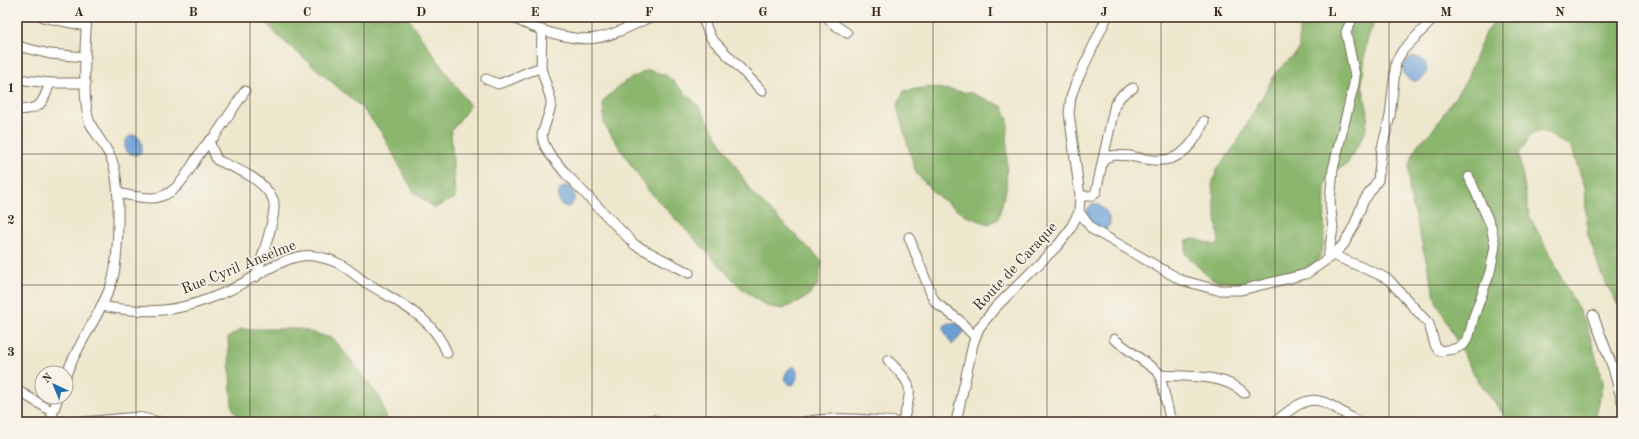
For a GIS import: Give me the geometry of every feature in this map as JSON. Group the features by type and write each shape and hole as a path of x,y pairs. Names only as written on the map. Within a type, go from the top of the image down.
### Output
{"street":[{"path":"43,17 86,21 86,102 88,114 90,122 111,158 116,171 118,193 116,259 111,284 71,365"},
{"path":"513,17 521,22 542,30 580,39 596,38 619,32 650,17"},
{"path":"702,17 711,38 762,91"},
{"path":"828,17 832,23 848,33"},
{"path":"1331,257 1333,229 1330,201 1333,169 1355,76 1346,32 1353,17"},
{"path":"1079,212 1092,229 1150,263 1181,280 1217,290 1242,290 1306,274 1331,257 1344,244 1354,226 1363,202 1378,180 1382,148 1390,116 1396,62 1403,50 1435,17"},
{"name":"Route de Caraque","path":"956,422 975,337 979,328 990,313 1058,245 1069,231 1079,212 1080,196 1070,123 1071,98 1075,84 1104,18"},
{"path":"542,30 541,68 551,100 551,106 542,135 544,144 549,153 566,174 635,245 689,273"},
{"path":"17,46 50,54 86,57"},
{"path":"486,79 498,84 509,81 523,73 541,68"},
{"path":"17,79 50,84 86,83"},
{"path":"17,110 31,109 42,104 50,84"},
{"path":"1080,196 1091,196 1096,192 1114,104 1122,95 1133,88"},
{"path":"118,193 151,198 161,197 170,193 185,177 195,158 215,136 245,91"},
{"path":"1103,159 1113,154 1161,160 1169,159 1181,153 1196,139 1204,121"},
{"path":"209,141 218,160 253,178 267,191 273,200 275,210 256,277"},
{"path":"1331,257 1380,275 1389,280 1429,324 1435,345 1439,351 1455,349 1464,344 1469,336 1474,316 1490,272 1495,246 1491,226 1469,177"},
{"path":"908,237 936,303 957,317 975,337"},
{"name":"Rue Cyril Anselme","path":"101,306 141,311 173,309 206,300 256,277 280,263 301,256 313,256 344,265 363,280 424,320 438,334 447,353"},
{"path":"1593,315 1613,368 1622,401"},
{"path":"1114,339 1154,368 1160,375 1171,422"},
{"path":"888,360 907,380 910,386 910,393 903,422"},
{"path":"1160,375 1186,375 1210,378 1234,386 1244,393"},
{"path":"17,390 53,412"},
{"path":"1275,422 1293,407 1303,401 1313,399 1322,400 1358,422"},
{"path":"50,422 55,405"},
{"path":"84,422 138,417 160,422"},
{"path":"805,422 846,418 897,422"}],"green space":[{"path":"261,17 407,17 470,106 451,131 455,198 434,208 413,191 382,133 362,108 278,36"},
{"path":"1299,17 1374,17 1375,20 1366,44 1362,84 1368,113 1365,133 1347,164 1328,176 1325,189 1324,242 1318,262 1303,269 1244,284 1212,280 1185,254 1187,240 1195,239 1215,245 1219,242 1212,185 1217,169 1236,144 1276,72 1299,50"},
{"path":"1499,17 1622,17 1622,312 1602,276 1587,231 1585,187 1571,147 1540,130 1531,135 1519,154 1529,215 1587,326 1603,382 1595,422 1513,422 1503,414 1474,375 1436,301 1409,191 1409,165 1417,145 1432,131 1466,81 1484,35"},
{"path":"648,70 666,75 698,105 752,193 822,261 818,285 806,298 783,309 766,306 740,287 647,189 604,124 603,101 624,82"},
{"path":"928,87 971,93 1002,106 1008,120 1006,190 998,219 989,224 966,216 935,194 916,173 897,107 904,91"},
{"path":"241,329 300,329 334,339 380,398 387,422 241,422 232,407 228,338"}],"water":[{"path":"1415,57 1420,58 1426,64 1426,74 1420,80 1415,81 1410,80 1404,74 1403,69 1404,64 1410,58"},
{"path":"134,135 140,139 142,144 141,152 137,155 130,154 125,150 126,140"},
{"path":"566,186 572,189 575,198 571,206 567,207 560,204 558,196 560,189"},
{"path":"1093,203 1105,210 1110,220 1110,224 1102,231 1095,228 1087,218 1088,208"},
{"path":"948,323 959,324 964,331 952,345 943,329"},
{"path":"791,367 795,367 797,376 794,384 790,385 784,379 787,371"}]}
